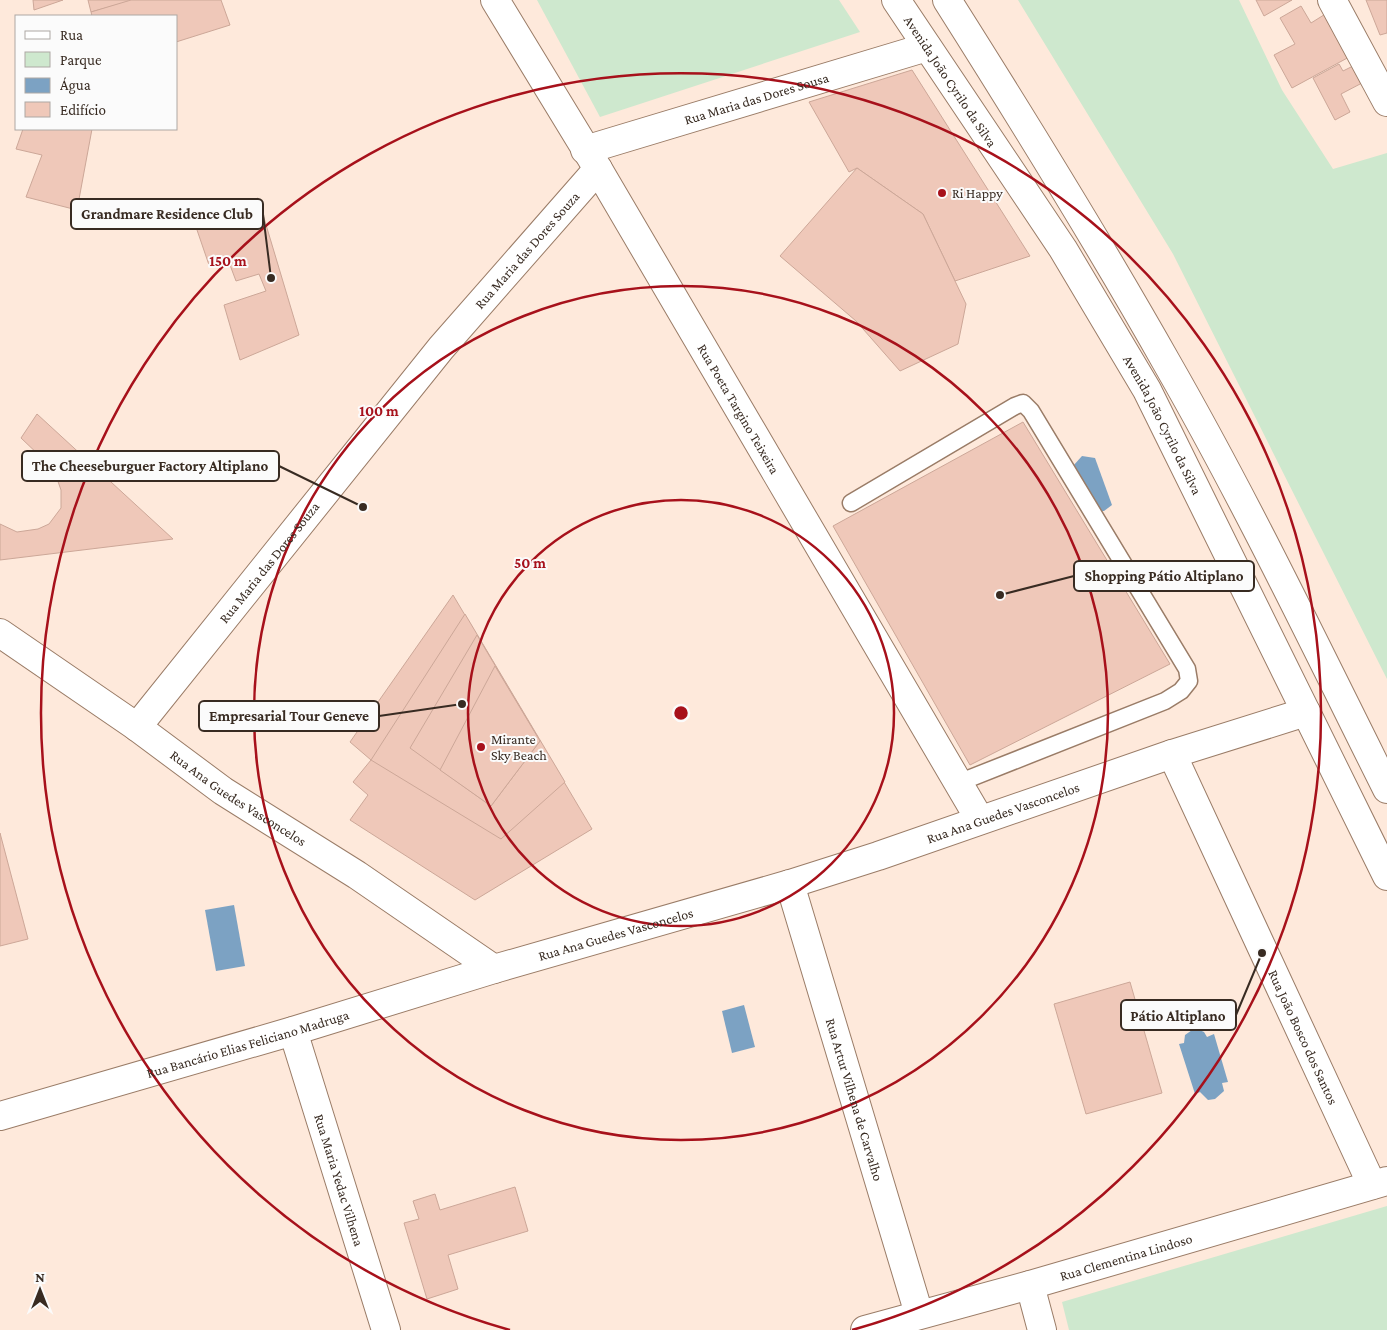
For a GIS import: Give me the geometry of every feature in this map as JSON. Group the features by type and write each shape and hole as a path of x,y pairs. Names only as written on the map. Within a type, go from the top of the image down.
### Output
{"street":[{"name":"Rua Poeta Targino Teixeira","path":"495,0 592,160 980,820"},
{"name":"Avenida João Cyrilo da Silva","path":"896,0 1063,249 1148,390 1387,876"},
{"path":"946,0 1053,168 1169,366 1241,500 1387,789"},
{"path":"1332,0 1386,97"},
{"name":"Rua Maria das Dores Sousa","path":"592,160 927,47"},
{"name":"Rua Maria das Dores Souza","path":"137,727 592,160"},
{"name":"Rua Ana Guedes Vasconcelos","path":"0,633 137,727 223,791 357,875 494,969 790,884 878,856 1172,754 1306,712"},
{"name":"Rua João Bosco dos Santos","path":"1172,754 1380,1183"},
{"name":"Rua Artur Vilhena de Carvalho","path":"790,884 919,1314"},
{"name":"Rua Bancário Elias Feliciano Madruga","path":"0,1116 293,1031 494,969"},
{"name":"Rua Maria Yedac Vilhena","path":"293,1031 386,1330"},
{"name":"Rua Clementina Lindoso","path":"865,1330 1030,1285 1380,1183"},
{"path":"1030,1285 1042,1330"}],"lane":[{"path":"851,503 1023,403 1031,411 1187,669 1190,681 1182,691 1165,701 958,783"}],"green space":[{"path":"537,0 839,0 860,32 600,117"},
{"path":"1018,0 1239,0 1282,90 1333,169 1387,153 1387,679 1173,254"},
{"path":"1387,1206 1387,1330 1069,1330 1062,1302"}],"water":[{"path":"1082,456 1095,458 1112,505 1104,511 1093,511 1073,466"},
{"path":"234,905 245,966 216,971 205,910"},
{"path":"744,1005 755,1047 732,1053 722,1011"},
{"path":"1195,1028 1204,1032 1207,1037 1214,1034 1228,1082 1222,1083 1224,1091 1215,1099 1208,1100 1200,1092 1195,1094 1179,1044 1184,1043 1185,1035"}],"building":[{"path":"33,0 63,0 34,10"},
{"path":"88,0 131,0 131,1 91,12"},
{"path":"131,0 221,0 230,25 178,41 178,15 92,15 91,12"},
{"path":"1256,0 1292,0 1264,16"},
{"path":"1366,0 1387,0 1387,33 1380,35"},
{"path":"1301,6 1311,23 1327,13 1351,56 1292,88 1274,55 1295,44 1280,18"},
{"path":"1339,64 1343,71 1353,66 1362,83 1341,94 1350,112 1335,120 1313,78"},
{"name":"Ri Happy","path":"912,70 1030,256 955,281 923,214 857,168 849,172 809,102"},
{"path":"23,130 92,130 77,210 26,197 42,155 16,149"},
{"path":"857,168 923,214 966,304 958,344 900,371 856,321 780,256"},
{"path":"258,198 299,335 240,360 224,305 266,291 259,274 236,281 230,265 209,265 196,227"},
{"path":"37,414 173,539 0,560 0,524 17,532 38,529 49,524 61,508 61,490 55,473 21,438"},
{"path":"1023,422 1170,664 970,765 833,526"},
{"path":"453,595 592,829 475,900 350,820 368,795 353,782 371,760 350,742"},
{"path":"465,614 565,782 501,839 371,760"},
{"path":"477,635 540,741 491,806 410,748"},
{"path":"495,666 540,741 491,806 440,770"},
{"path":"0,833 28,939 0,946"},
{"path":"1130,982 1162,1093 1086,1114 1054,1004"},
{"path":"515,1187 528,1231 448,1255 458,1289 427,1299 404,1223 419,1219 413,1201 435,1194 440,1210"}],"place":[{"name":"Ri Happy","path":"942,193"},
{"name":"Grandmare Residence Club","path":"271,278"},
{"name":"The Cheeseburguer Factory Altiplano","path":"363,507"},
{"name":"Shopping Pátio Altiplano","path":"1000,595"},
{"name":"Empresarial Tour Geneve","path":"462,704"},
{"name":"Mirante Sky Beach","path":"481,747"},
{"name":"Pátio Altiplano","path":"1262,953"}]}
